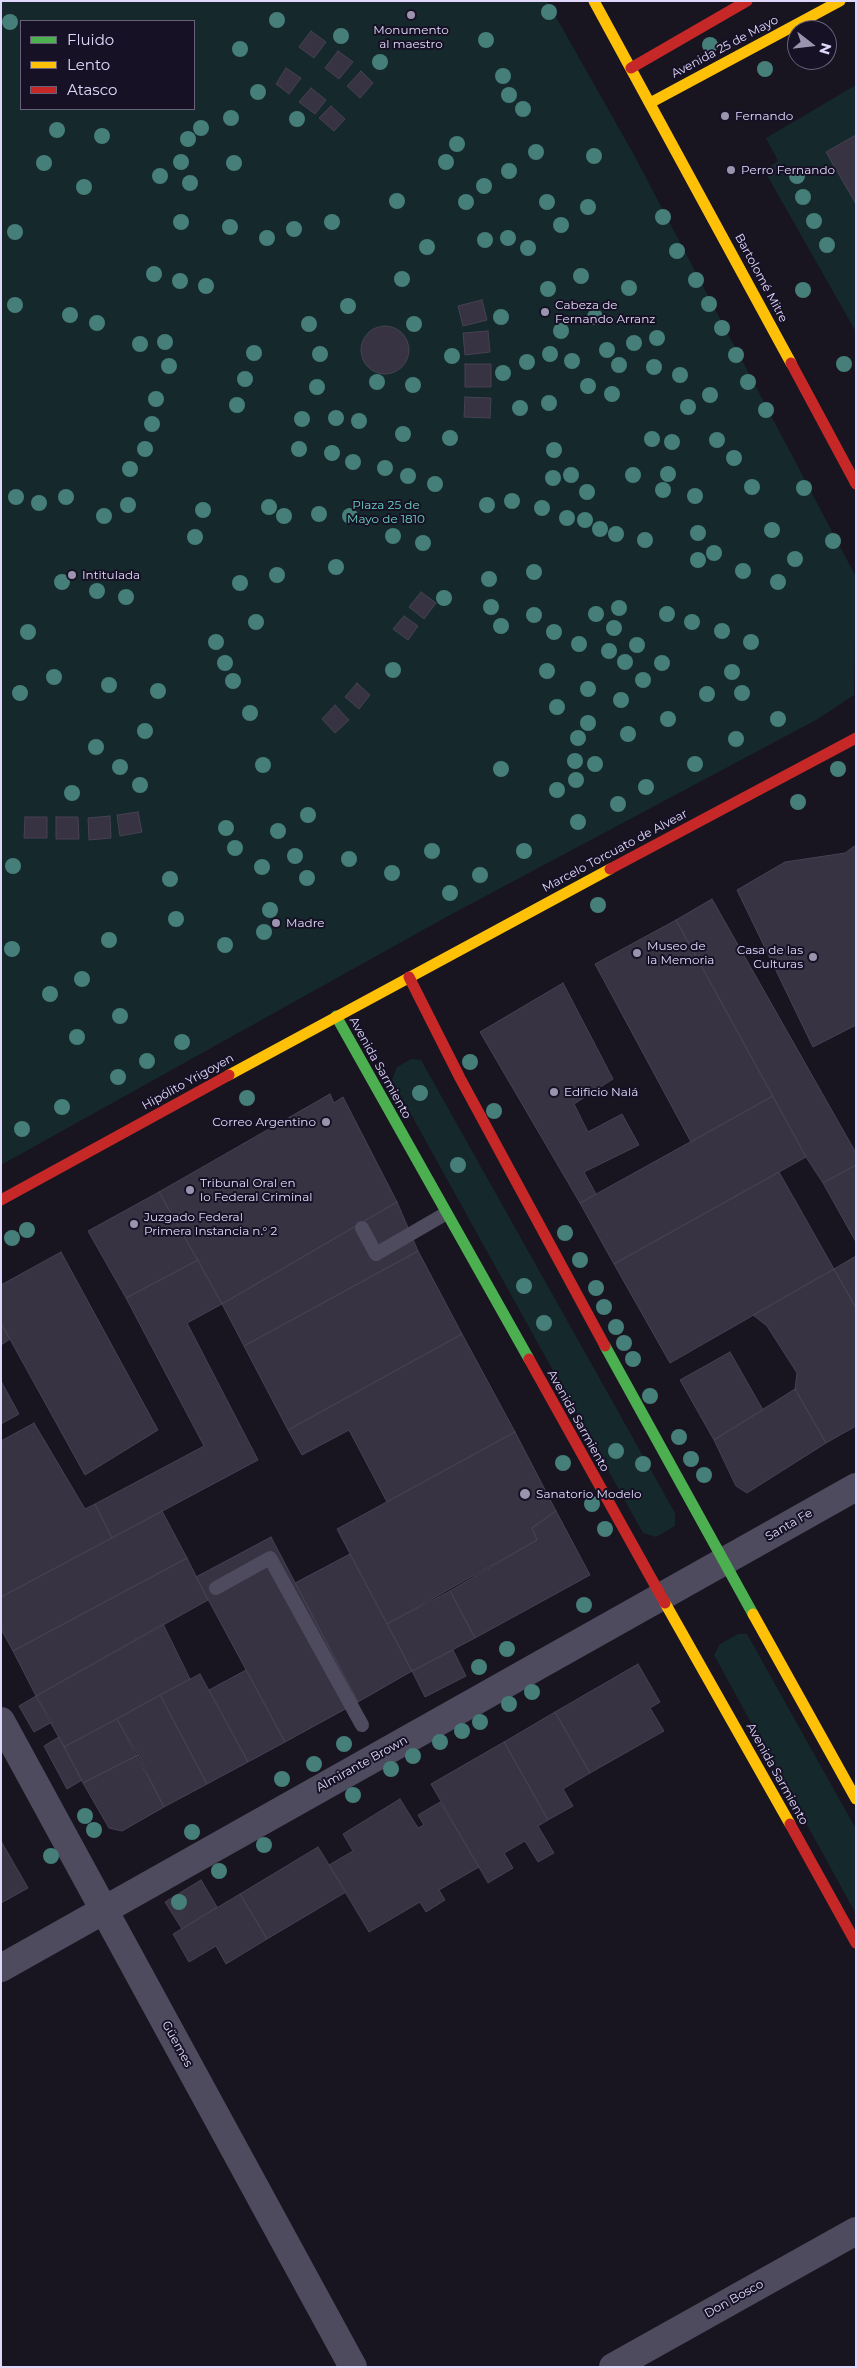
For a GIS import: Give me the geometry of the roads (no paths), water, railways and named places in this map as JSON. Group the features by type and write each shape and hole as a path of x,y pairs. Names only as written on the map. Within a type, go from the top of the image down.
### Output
{"main road":[{"name":"Bartolomé Mitre","path":"594,1 856,484"},
{"path":"631,68 747,1"},
{"name":"Avenida 25 de Mayo","path":"650,103 840,1"},
{"name":"Marcelo Torcuato de Alvear","path":"388,988 856,738"},
{"path":"409,977 460,1078 723,1563 856,1799"},
{"name":"Hipólito Yrigoyen","path":"1,1200 388,988"},
{"name":"Avenida Sarmiento","path":"336,1016 445,1214 856,1943"}],"street":[{"name":"Santa Fe","path":"723,1563 856,1487"},
{"name":"Almirante Brown","path":"1,1968 103,1909 723,1563"},
{"name":"Güemes","path":"1,1721 353,2367"},
{"name":"Don Bosco","path":"613,2367 856,2231"}],"lane":[{"path":"362,1228 376,1254 445,1214"},
{"path":"216,1588 270,1558 362,1725"}],"place":[{"name":"Monumento al maestro","path":"411,15"},
{"name":"Fernando","path":"725,116"},
{"name":"Perro Fernando","path":"731,170"},
{"name":"Cabeza de Fernando Arranz","path":"545,312"},
{"name":"Intitulada","path":"72,575"},
{"name":"Madre","path":"276,923"},
{"name":"Museo de la Memoria","path":"637,953"},
{"name":"Casa de las Culturas","path":"813,957"},
{"name":"Edificio Nalá","path":"554,1092"},
{"name":"Correo Argentino","path":"326,1122"},
{"name":"Tribunal Oral en lo Federal Criminal","path":"190,1190"},
{"name":"Juzgado Federal Primera Instancia n.° 2","path":"134,1224"},
{"name":"Sanatorio Modelo","path":"525,1494"}],"park label":[{"name":"Plaza 25 de Mayo de 1810","path":"386,512"}]}
